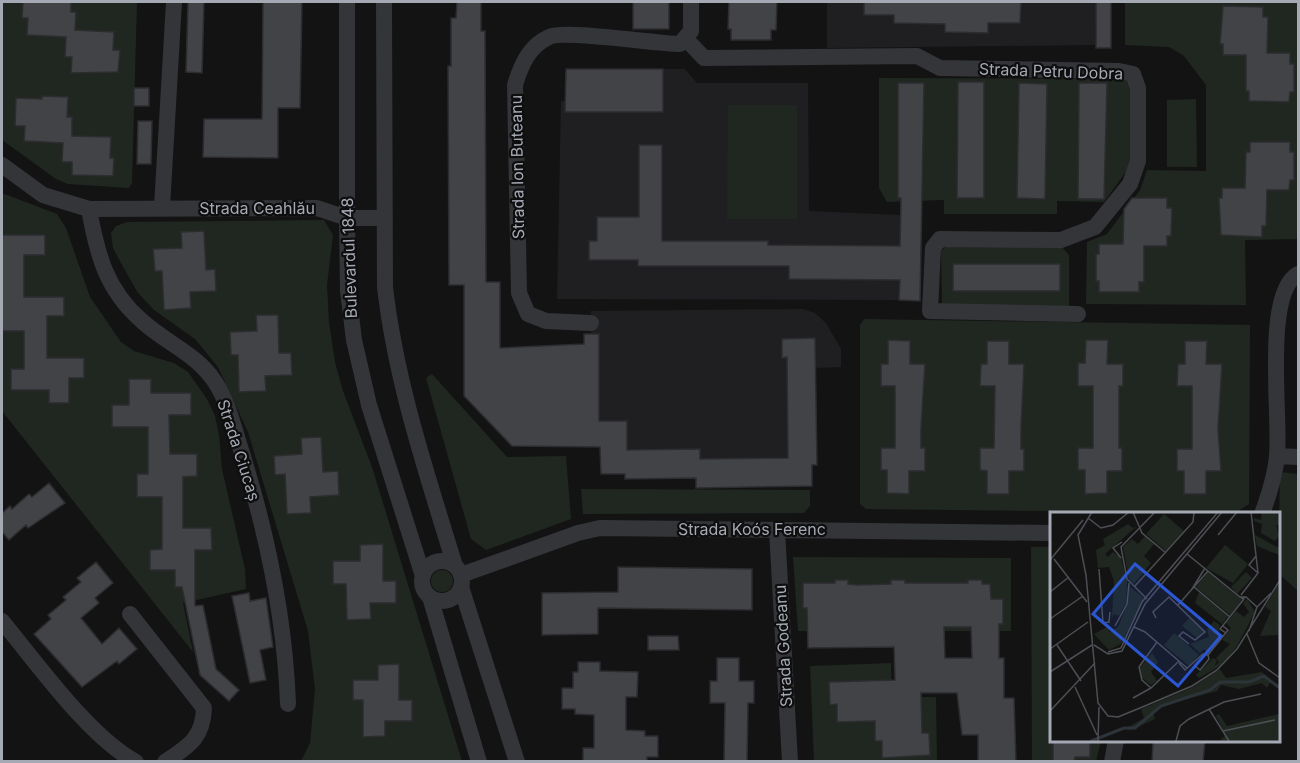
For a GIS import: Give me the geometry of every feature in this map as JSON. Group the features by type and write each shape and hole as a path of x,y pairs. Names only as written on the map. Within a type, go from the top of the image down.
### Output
{"street":[{"path":"162,207 174,2"},
{"name":"Bulevardul 1848","path":"347,2 346,218 348,291 354,340 369,405 423,576"},
{"path":"384,2 386,287 391,333 403,393 517,762"},
{"path":"686,39 691,31 691,2"},
{"name":"Strada Ion Buteanu","path":"591,323 546,321 528,314 519,293 516,85 524,58 550,36 586,35 650,44 680,44 686,39"},
{"name":"Strada Petru Dobra","path":"686,39 704,58 917,56 940,68 1119,70 1132,74 1138,88 1138,161 1130,184 1095,227 1061,240 940,239 933,248 930,311 1078,314"},
{"name":"Strada Ceahlău","path":"2,165 43,195 89,209 318,208 346,218 385,218"},
{"name":"Strada Ciucaș","path":"89,209 98,256 124,302 143,322 201,364 216,383 231,418 256,497 279,600 286,648 288,704"},
{"path":"1263,512 1271,489 1277,456 1277,317 1283,293 1299,274"},
{"path":"1277,456 1299,457"},
{"name":"Strada Koós Ferenc","path":"459,576 578,532 600,528 1050,533"},
{"name":"Strada Godeanu","path":"777,530 790,762"},
{"path":"459,576 440,561 427,569 423,576 423,587 430,597 479,762"},
{"path":"430,597 444,601 458,594 459,576"},
{"path":"130,614 204,708 203,727 189,747 165,762"},
{"path":"2,621 97,733 117,752 136,762"},
{"path":"1112,762 1116,742"}],"shaded area":[{"path":"2,2 137,2 132,183 129,188 68,184 56,179 2,140"},
{"path":"827,2 1096,2 1095,45 827,48"},
{"path":"1125,2 1298,2 1298,239 1245,240 1246,305 1086,304 1087,242 1107,234 1140,190 1147,170 1206,171 1206,85 1184,56 1169,47 1125,45"},
{"path":"566,69 685,69 697,83 808,83 809,211 901,215 899,300 557,299 561,101 565,101"},
{"path":"879,78 1125,79 1130,84 1130,166 1104,202 1057,201 1057,214 944,214 944,200 887,202 879,188"},
{"path":"1196,99 1197,167 1167,167 1167,100"},
{"path":"728,105 797,105 797,219 727,219"},
{"path":"2,193 57,214 66,228 90,297 121,342 134,351 174,363 188,372 207,399 215,416 222,469 245,569 246,589 183,603 193,652 2,411"},
{"path":"324,220 333,235 327,285 329,322 335,362 343,391 372,467 462,761 301,761 310,743 315,689 308,631 248,432 218,367 195,339 154,310 138,293 113,248 111,233 116,226 127,222"},
{"path":"949,244 1059,244 1069,255 1069,306 942,306 941,251"},
{"path":"803,309 815,313 826,323 841,349 841,367 816,368 817,465 812,465 812,486 696,488 695,478 625,479 624,474 601,474 600,422 592,422 591,311"},
{"path":"864,319 1250,325 1249,504 1237,512 866,509 860,504 860,325"},
{"path":"432,374 507,457 566,456 571,519 486,550 471,539 426,378"},
{"path":"1280,472 1298,474 1298,591 1279,574"},
{"path":"581,489 810,490 810,506 804,513 583,514"},
{"path":"1031,547 1050,547 1050,742 1101,742 1096,761 1032,761"},
{"path":"793,557 1011,558 1011,631 798,631"},
{"path":"442,570 450,573 453,581 450,589 442,592 434,589 431,581 434,573"},
{"path":"891,663 892,697 936,697 937,761 814,761 810,666"}],"building":[{"path":"23,2 71,2 71,12 76,12 75,30 114,32 113,50 120,50 118,72 71,73 72,57 65,57 66,37 27,35 28,18 22,18"},
{"path":"188,2 204,2 202,73 186,72"},
{"path":"263,2 302,2 300,108 278,108 278,158 203,157 204,119 262,119"},
{"path":"457,2 481,2 481,31 485,31 486,282 500,282 500,348 584,344 584,334 599,334 599,421 627,421 627,450 700,449 700,459 788,458 787,357 782,358 782,339 815,338 817,465 812,465 812,486 696,488 696,478 625,479 625,474 601,474 600,447 512,446 464,396 464,285 449,285 448,66 451,66 451,18 456,18"},
{"path":"633,2 669,2 669,29 633,29"},
{"path":"729,2 777,2 776,30 771,30 771,40 731,40 731,29 728,29"},
{"path":"864,2 1021,2 1020,23 988,23 988,33 945,32 945,24 894,23 894,15 864,15"},
{"path":"1096,2 1111,2 1111,48 1096,48"},
{"path":"1223,6 1263,7 1263,17 1268,17 1267,53 1290,53 1290,64 1294,64 1294,92 1290,92 1289,102 1249,101 1249,91 1246,91 1246,55 1223,55 1223,44 1220,44"},
{"path":"566,69 663,69 663,112 565,112"},
{"path":"958,82 984,82 984,198 957,198"},
{"path":"898,83 924,83 920,301 899,300 900,280 789,279 789,266 638,266 638,260 589,260 589,241 597,241 597,217 639,217 639,145 662,145 662,241 768,241 768,245 900,246"},
{"path":"1019,83 1047,84 1045,199 1017,198"},
{"path":"1079,83 1107,83 1104,199 1078,199"},
{"path":"134,88 149,88 149,106 134,106"},
{"path":"42,96 68,97 67,117 72,117 72,136 111,137 110,158 114,158 113,176 72,175 72,162 62,162 63,143 24,141 25,126 15,126 16,98 42,99"},
{"path":"138,121 152,121 151,164 137,164"},
{"path":"1250,142 1290,142 1290,152 1294,152 1294,180 1290,180 1289,190 1267,190 1266,226 1262,226 1262,237 1221,235 1219,198 1222,198 1222,188 1245,188 1246,152 1250,152"},
{"path":"1132,198 1167,198 1167,208 1172,208 1171,236 1167,236 1167,246 1144,246 1144,282 1139,282 1139,292 1099,292 1099,281 1096,281 1096,254 1099,254 1099,244 1123,244 1124,209"},
{"path":"204,231 206,270 215,269 216,291 190,292 191,308 164,310 162,271 155,271 153,249 182,248 181,232"},
{"path":"2,235 45,235 45,255 24,255 24,297 64,297 64,316 47,316 47,358 84,358 84,378 69,378 69,403 49,403 49,390 11,390 11,369 24,369 24,331 2,331"},
{"path":"953,264 1060,264 1060,291 953,291"},
{"path":"256,315 278,315 279,353 291,353 292,375 265,376 266,391 239,392 238,355 231,355 230,332 257,331"},
{"path":"888,340 910,341 910,364 925,364 921,448 925,448 925,471 909,471 909,494 887,493 887,470 881,470 881,448 895,448 895,386 881,386 881,364 888,364"},
{"path":"1086,340 1108,340 1107,364 1123,364 1123,386 1119,386 1119,448 1122,448 1122,471 1107,471 1107,493 1085,494 1085,470 1078,470 1078,448 1093,448 1093,386 1078,386 1078,363 1085,363"},
{"path":"987,341 1009,341 1009,364 1024,364 1021,449 1024,449 1024,471 1009,471 1009,494 987,494 987,471 980,470 980,448 994,448 995,386 980,386 981,364 987,364"},
{"path":"1185,341 1207,341 1206,364 1222,364 1218,429 1221,471 1206,471 1206,494 1184,494 1184,471 1177,471 1177,449 1192,449 1192,386 1177,386 1178,364 1185,364"},
{"path":"129,379 151,379 151,393 191,393 191,415 169,415 170,454 197,454 197,476 183,477 183,528 211,528 212,550 195,550 195,606 203,605 216,669 239,690 229,701 200,675 182,587 175,587 175,570 150,570 150,550 162,549 162,497 137,497 137,474 148,474 148,427 112,427 112,405 129,405"},
{"path":"321,437 323,472 338,471 339,495 310,497 311,513 287,514 285,474 275,475 274,456 302,454 301,438"},
{"path":"49,483 65,503 28,528 26,525 9,540 2,532 2,513 10,506 12,509 29,494 32,497"},
{"path":"383,544 383,581 396,581 396,603 370,603 371,619 347,620 346,584 333,584 333,561 360,561 360,545"},
{"path":"96,562 113,583 95,598 99,603 81,618 102,644 119,628 137,649 119,664 117,661 82,687 34,634 51,619 48,615 66,600 63,597 81,582 77,578"},
{"path":"618,567 752,569 752,610 598,608 598,634 542,635 542,593 618,592"},
{"path":"835,580 848,580 848,584 857,585 891,584 891,580 905,580 905,583 968,583 968,580 982,580 982,584 990,584 991,599 1003,599 1003,624 999,624 999,658 1004,658 1004,698 1014,698 1016,762 978,762 978,735 962,735 957,693 921,693 922,733 929,733 930,755 882,758 882,741 875,741 875,721 837,722 837,704 830,705 829,682 895,680 894,647 808,648 807,608 803,608 803,583 835,583","holes":["944,627 971,627 972,658 945,658"]},
{"path":"249,593 250,601 266,598 273,647 260,650 266,680 250,683 232,596"},
{"path":"648,636 678,636 679,650 648,650"},
{"path":"717,658 739,658 739,681 754,681 754,703 748,703 747,762 724,762 725,703 710,703 710,681 717,681"},
{"path":"578,662 600,662 600,671 638,672 637,697 626,697 626,730 645,731 645,736 658,736 658,757 647,757 647,762 583,762 583,748 594,748 594,715 575,714 575,709 562,709 562,688 573,688 573,672 578,672"},
{"path":"399,664 399,700 412,700 412,721 385,721 385,736 363,737 363,700 353,700 353,680 378,680 378,665"},
{"path":"1053,742 1090,742 1090,757 1075,757 1074,762 1053,762"},
{"path":"1153,742 1205,742 1203,762 1152,762"}]}
